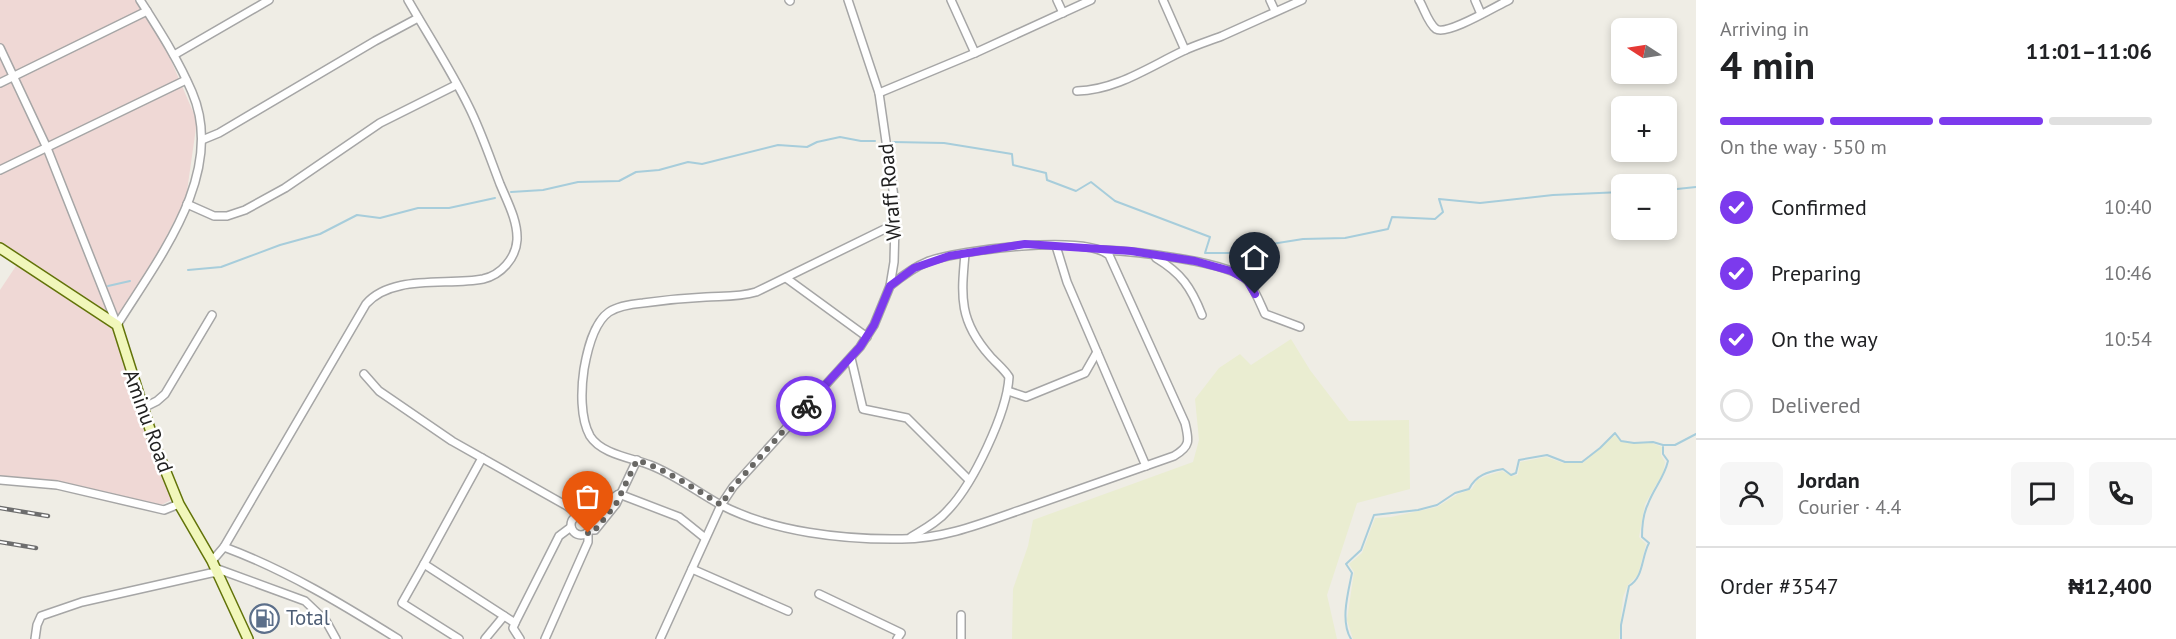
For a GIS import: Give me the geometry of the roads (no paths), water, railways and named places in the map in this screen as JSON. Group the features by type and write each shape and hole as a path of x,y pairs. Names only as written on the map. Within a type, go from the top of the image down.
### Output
{"street":[{"path":"117,325 169,241 187,204 199,165 202,140 200,121 192,92 174,56 140,0"},
{"path":"174,56 268,0"},
{"path":"34,639 41,616 82,602 211,573 366,303 381,291 399,286 485,278 495,274 511,259 516,249 516,229 470,108 408,0"},
{"name":"Wraff Road","path":"660,639 721,505 733,487 867,337 890,286 894,261 894,197 879,93 848,0"},
{"path":"951,0 975,53"},
{"path":"1058,0 1064,13"},
{"path":"879,93 975,53 1091,0"},
{"path":"1163,0 1185,50"},
{"path":"1269,0 1275,11"},
{"path":"1077,91 1103,89 1143,72 1185,50 1302,0"},
{"path":"1419,0 1433,26 1440,30 1452,28 1509,0"},
{"path":"1475,0 1481,14"},
{"path":"0,83 147,11"},
{"path":"202,140 219,134 418,18"},
{"path":"0,48 47,148 117,325"},
{"path":"0,170 186,80"},
{"path":"187,204 214,216 227,216 245,210 285,188 380,123 456,85"},
{"path":"895,224 786,279 747,295 631,304 603,317 589,347 584,372 582,392 585,421 590,436 598,445 652,465 721,505 746,515 807,532 866,539 909,539 965,529 1174,456 1184,450 1189,439 1185,423 1109,255 1103,250"},
{"path":"890,286 922,264 949,256 1025,244 1131,251 1195,261 1239,274 1247,280 1265,314 1300,327"},
{"path":"1056,246 1067,282 1146,466"},
{"path":"0,248 117,325"},
{"path":"909,539 948,512 988,446 1008,391 1009,377 988,355 966,318 962,294 965,254"},
{"path":"1152,255 1180,275 1196,300 1202,315"},
{"path":"786,279 867,337"},
{"path":"143,408 157,402 165,394 212,315"},
{"name":"Aminu Road","path":"117,325 143,408 179,504 214,567 248,639"},
{"path":"1008,391 1026,398 1085,373 1097,352"},
{"path":"850,358 863,410 907,418 969,480"},
{"path":"364,374 379,391 452,441 579,515 589,518 592,524 588,542 544,639"},
{"path":"459,639 402,603 482,458"},
{"path":"571,527 578,535 595,530 616,504 637,460"},
{"path":"0,480 57,485 161,509 168,509 179,504"},
{"path":"589,518 619,494"},
{"path":"619,494 679,517 705,538"},
{"path":"520,639 513,628 515,623 559,536 571,527 572,522 579,515"},
{"path":"224,547 253,558 325,594 398,639"},
{"path":"424,564 515,623"},
{"path":"214,567 305,601 326,621 336,639"},
{"path":"692,569 788,611"},
{"path":"819,594 901,633 897,639"},
{"path":"961,615 961,639"},
{"path":"484,639 504,616"}],"waterway":[{"path":"511,192 543,190 578,182 619,181 636,172 659,170 688,162 702,164 778,145 807,147 817,142 840,137 875,141"},
{"path":"893,142 944,143 1012,154 1013,165 1046,173 1047,180 1076,191 1091,182 1115,201 1210,237 1205,253 1242,253 1265,245 1303,239 1345,238 1388,229 1392,217 1435,219 1443,212 1439,199 1480,203 1553,195 1611,192"},
{"path":"1677,189 1696,187"},
{"path":"188,270 221,267 280,245 320,234 357,215 380,218 418,208 449,208 495,198"},
{"path":"108,286 130,281"},
{"path":"1351,639 1345,615 1352,573 1346,564 1361,550 1374,515 1418,510 1437,505 1455,493 1469,489 1475,480 1487,473 1503,469 1511,475 1516,473 1519,460 1547,455 1565,462 1582,462 1615,433 1621,441 1653,442 1663,445 1675,445 1696,434"},
{"path":"1621,639 1621,625 1629,586 1640,572 1649,543 1642,537 1645,512 1668,461 1663,454 1663,447"}],"railway":[{"path":"0,508 48,516"},
{"path":"0,542 36,548"}],"place":[{"name":"Total","path":"265,618"}]}
